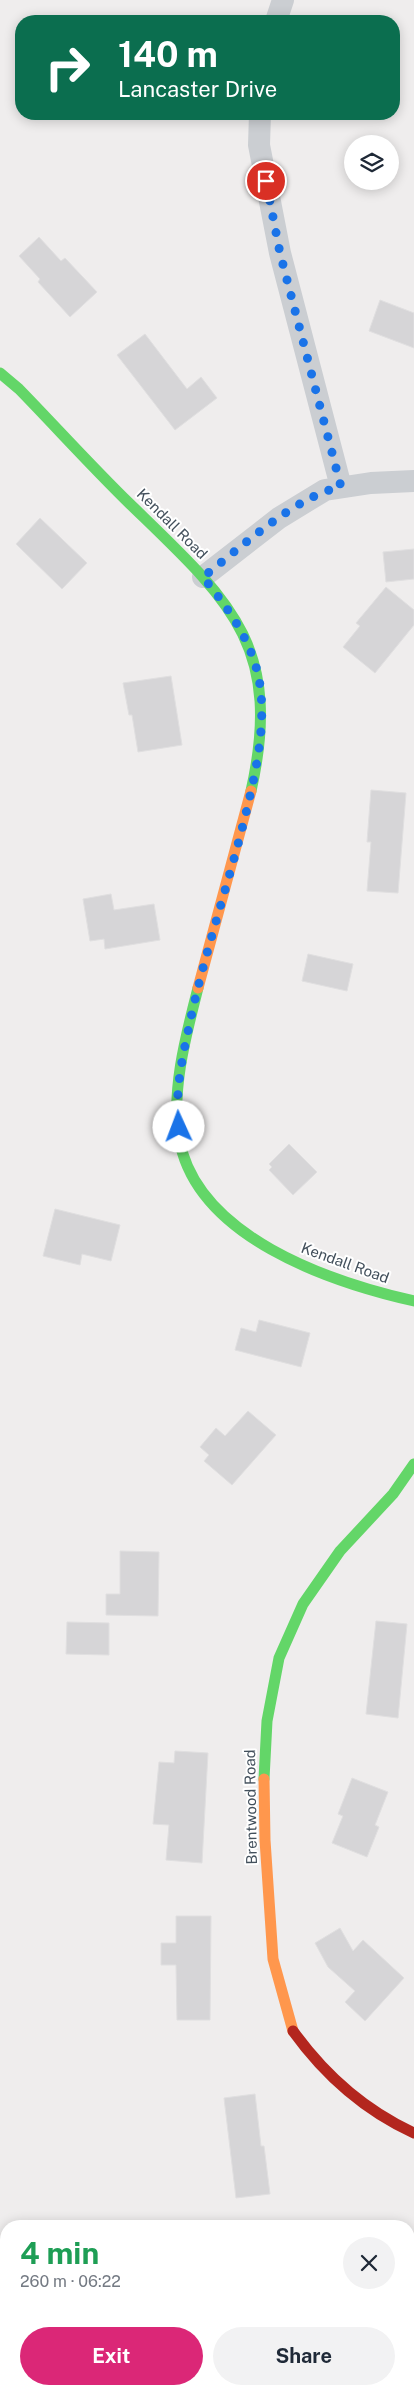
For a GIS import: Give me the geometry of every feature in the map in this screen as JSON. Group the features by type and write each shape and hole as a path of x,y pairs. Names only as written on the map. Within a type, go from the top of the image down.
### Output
{"street":[{"path":"278,15 283,0"},
{"path":"260,120 259,145 280,253 341,487"},
{"name":"Kendall Road","path":"0,373 19,389 203,577 231,611 245,639 259,679 262,720 255,774 237,848 199,978 184,1052 177,1113 183,1154 207,1199 245,1234 305,1267 386,1295 414,1301"},
{"path":"203,577 279,518 325,490 370,483 414,481"},
{"name":"Brentwood Road","path":"414,1464 393,1494 340,1551 303,1604 279,1658 267,1721 264,1772 265,1840 273,1959 290,2027 314,2060 350,2094 403,2128 414,2132"}],"building":[{"path":"39,237 61,261 65,258 97,292 70,317 38,282 40,279 19,256"},
{"path":"380,300 414,313 414,348 369,331"},
{"path":"145,334 187,389 201,377 217,398 175,430 117,355"},
{"path":"40,518 87,563 62,589 16,544"},
{"path":"414,549 414,579 386,582 383,552"},
{"path":"386,587 414,610 414,625 375,673 343,647 360,626 356,623"},
{"path":"171,676 182,745 138,752 132,715 129,715 123,683"},
{"path":"371,790 406,793 398,893 367,891 371,842 367,842"},
{"path":"111,894 114,910 154,904 160,940 105,949 104,939 90,941 83,899"},
{"path":"308,954 353,964 347,991 302,981"},
{"path":"289,1144 317,1172 293,1195 269,1170 272,1167 269,1164"},
{"path":"55,1209 120,1225 111,1261 82,1254 80,1265 43,1256"},
{"path":"259,1320 310,1333 301,1367 235,1350 241,1328 256,1332"},
{"path":"248,1411 276,1435 232,1485 204,1461 209,1455 200,1447 216,1428 225,1436"},
{"path":"120,1551 159,1552 158,1616 106,1615 106,1594 120,1594"},
{"path":"376,1621 407,1624 398,1718 366,1714"},
{"path":"67,1622 109,1623 109,1655 66,1654"},
{"path":"175,1751 208,1753 202,1863 166,1860 169,1825 153,1824 159,1762 174,1763"},
{"path":"352,1778 388,1792 375,1825 379,1827 367,1857 332,1843 343,1816 338,1814"},
{"path":"176,1916 211,1916 210,2020 177,2020 176,1965 161,1965 161,1943 176,1943"},
{"path":"340,1928 353,1951 363,1940 404,1978 365,2021 345,2002 355,1991 328,1967 315,1943"},
{"path":"255,2094 261,2146 264,2146 270,2194 236,2198 224,2098"}],"traffic: fast":[{"path":"0,373 19,389 102,476 195,568 220,598 240,628 253,661 260,698 259,740 251,791"},
{"path":"198,988 181,1063 178,1082 177,1120 179,1138 191,1173 211,1203 239,1228 271,1250 307,1267 344,1281 380,1293 414,1301"},
{"path":"264,1779 267,1721 279,1658 303,1604 340,1551 393,1494 414,1464"}],"traffic: slow":[{"path":"198,988 251,791"},
{"path":"264,1779 265,1840 273,1959 293,2031"}],"traffic: jam":[{"path":"293,2031 318,2062 346,2090 378,2113 414,2133"}],"route":[{"path":"179,1127 177,1113 184,1052 199,978 237,848 255,774 262,720 259,679 245,639 231,611 203,577 279,518 325,490 341,487 280,253 266,181"}]}
